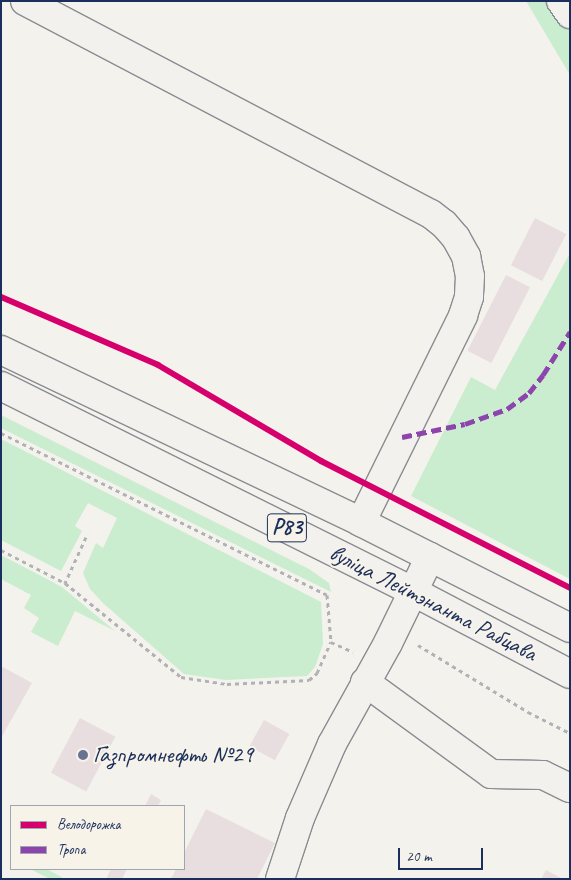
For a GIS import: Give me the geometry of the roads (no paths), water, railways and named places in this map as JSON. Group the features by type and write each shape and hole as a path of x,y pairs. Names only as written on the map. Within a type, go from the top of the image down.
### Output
{"main road":[{"path":"25,1 431,214 444,224 456,238 466,256 470,276 469,297 464,316 361,522"},
{"path":"561,1 570,14"},
{"name":"вуліца Лейтэнанта Рабцава","path":"1,350 361,522 570,628"},
{"name":"вуліца Лейтэнанта Рабцава","path":"1,386 412,590 570,674"},
{"path":"280,879 300,818 332,744 388,643 412,590 430,557"},
{"path":"365,682 492,774 543,775 570,788"}],"place":[{"name":"Газпромнефть №29","path":"83,755"}]}
